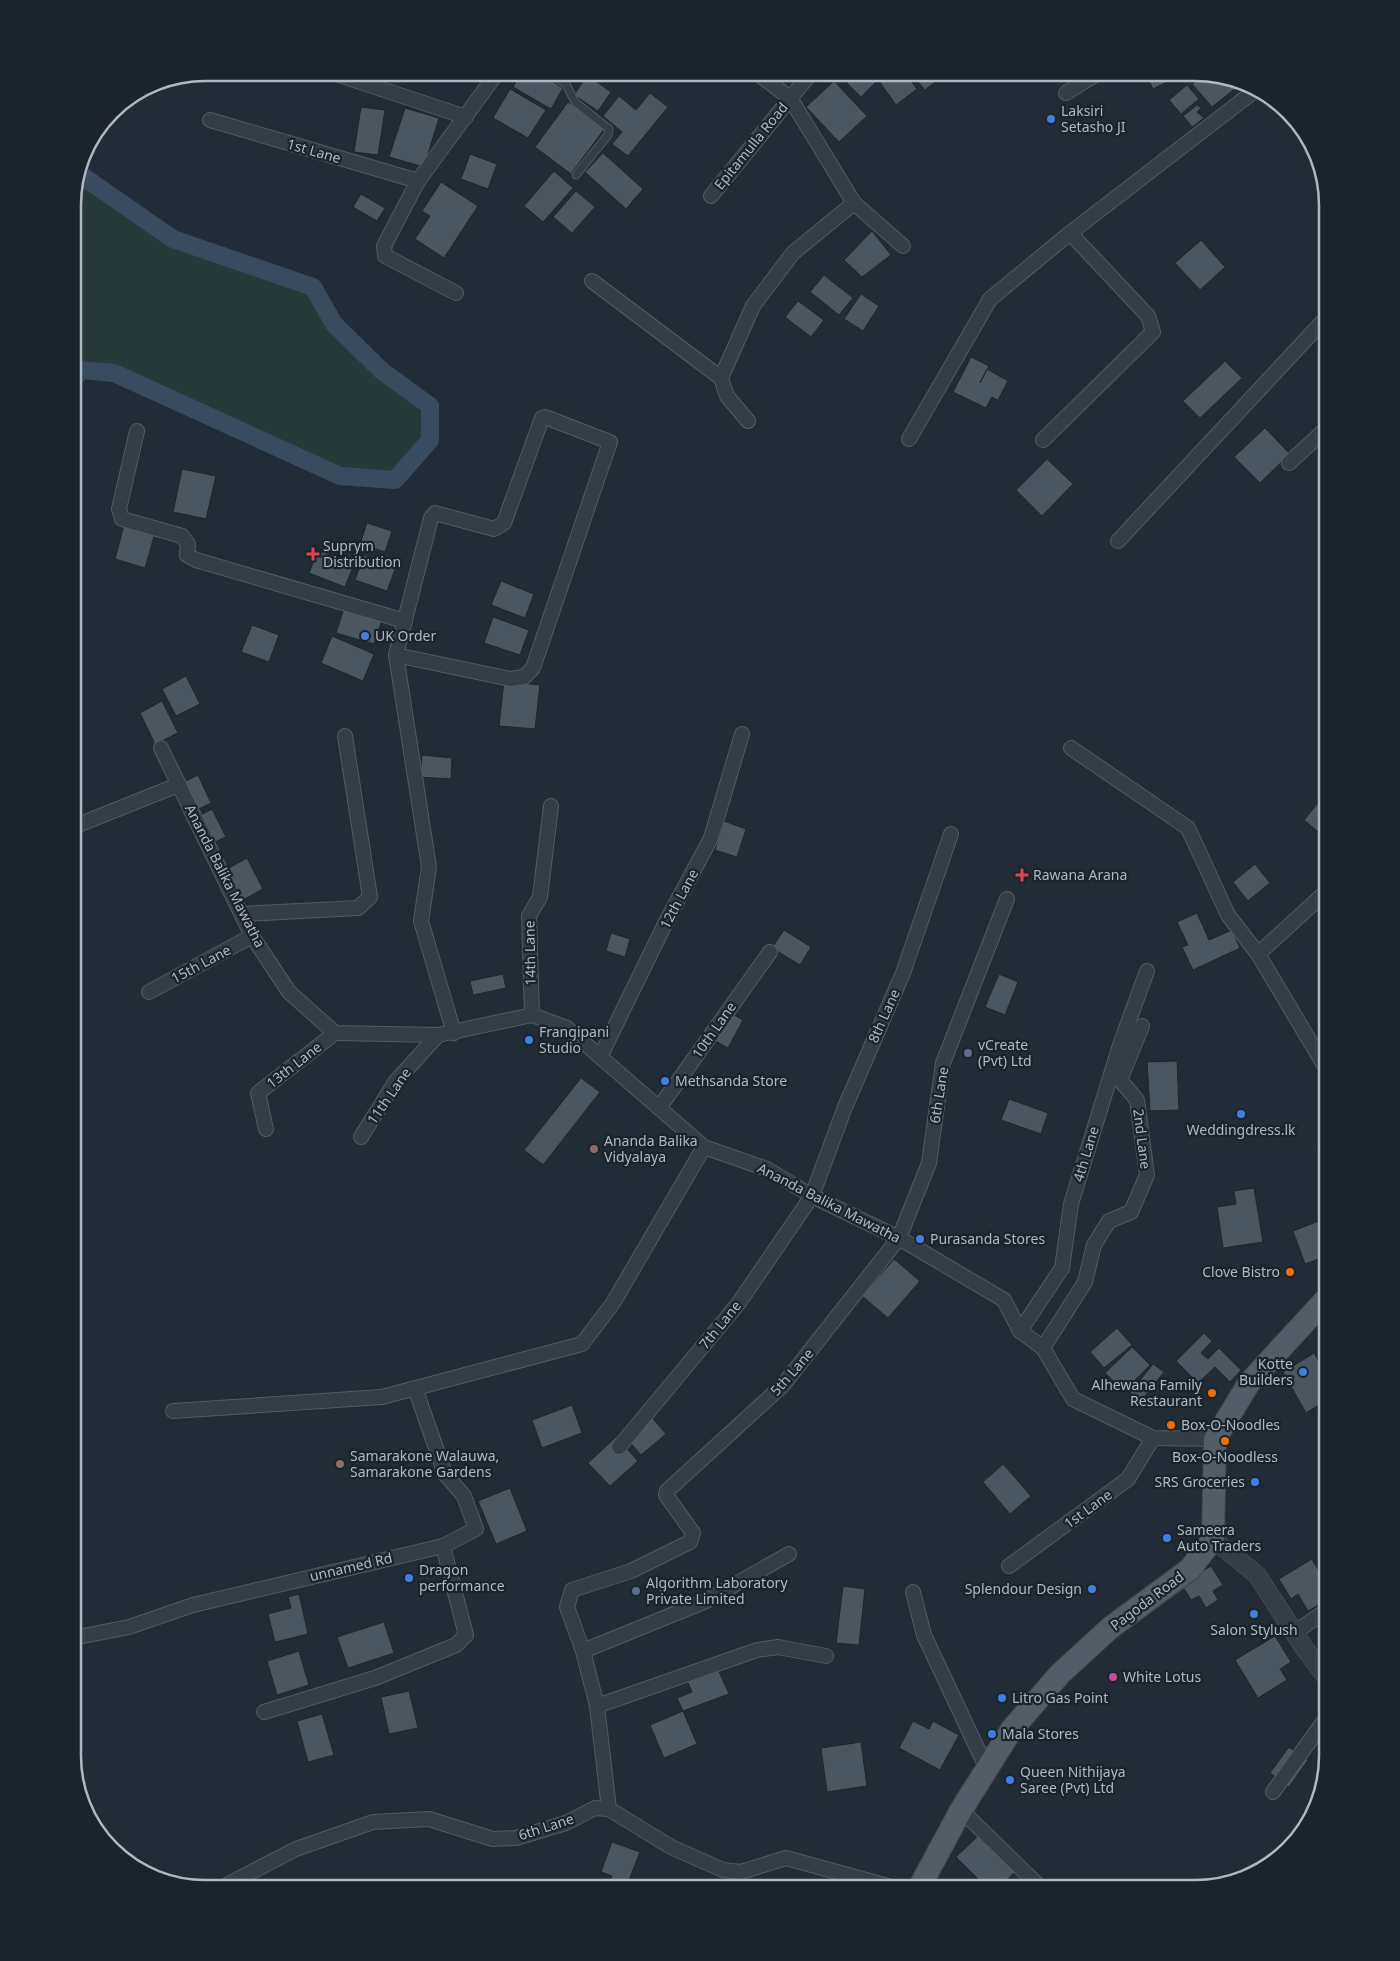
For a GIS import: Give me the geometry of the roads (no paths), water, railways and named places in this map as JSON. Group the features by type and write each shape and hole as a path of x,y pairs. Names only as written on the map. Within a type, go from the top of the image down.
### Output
{"main road":[{"path":"1213,1539 1215,1439 1250,1383 1319,1308"},
{"name":"Pagoda Road","path":"923,1880 986,1767 1012,1729 1060,1674 1110,1628 1190,1568 1213,1539"}],"street":[{"path":"360,81 466,117"},
{"path":"456,293 385,256 384,246 418,181 491,81"},
{"path":"768,82 790,98 854,203 903,246"},
{"name":"Epitamulla Road","path":"711,196 804,82"},
{"path":"1066,92 1083,82"},
{"path":"909,438 990,299 1070,233 1250,94"},
{"name":"1st Lane","path":"210,120 418,181"},
{"path":"721,378 753,306 793,253 854,203"},
{"path":"1043,440 1153,332 1148,316 1070,233"},
{"path":"592,281 721,378 727,396 748,421"},
{"path":"1118,541 1319,327"},
{"path":"396,655 510,679 524,677 532,668 610,442 545,417 542,418 504,523 494,529 435,513 431,518 396,655 429,867 421,921 454,1033"},
{"path":"137,431 119,509 122,519 182,536 188,544 187,555 196,560 405,621"},
{"path":"1289,463 1319,436"},
{"name":"12th Lane","path":"600,1057 666,922 711,838 742,734"},
{"path":"242,914 358,908 370,897 345,736"},
{"name":"Ananda Balika Mawatha","path":"161,748 252,936 289,992 335,1033"},
{"path":"1071,748 1188,828 1228,915 1258,954 1319,1055"},
{"path":"82,824 178,785"},
{"name":"14th Lane","path":"532,1014 529,916 540,897 551,806"},
{"name":"8th Lane","path":"812,1196 845,1107 903,973 951,834"},
{"name":"6th Lane","path":"899,1238 929,1163 943,1063 1008,899"},
{"path":"1258,954 1319,899"},
{"name":"15th Lane","path":"148,992 252,936"},
{"name":"10th Lane","path":"659,1108 770,952"},
{"name":"4th Lane","path":"1020,1331 1062,1268 1071,1204 1120,1045 1147,971"},
{"path":"335,1033 438,1035 454,1033 532,1014"},
{"name":"Ananda Balika Mawatha","path":"532,1014 567,1028 704,1147 767,1169 812,1196 899,1238 1004,1300 1020,1331 1043,1348 1073,1399 1153,1438 1215,1439"},
{"name":"2nd Lane","path":"1043,1348 1085,1282 1094,1245 1109,1221 1131,1212 1147,1175 1137,1100 1120,1080 1142,1026"},
{"name":"13th Lane","path":"266,1129 258,1093 335,1033"},
{"name":"11th Lane","path":"361,1137 396,1080 438,1035"},
{"path":"173,1411 382,1398 582,1344 613,1303 704,1147"},
{"name":"7th Lane","path":"619,1447 738,1304 812,1196"},
{"name":"5th Lane","path":"583,1651 567,1607 572,1590 631,1571 690,1542 693,1533 666,1495 667,1491 783,1385 899,1238"},
{"name":"unnamed Rd","path":"81,1636 130,1627 192,1604 443,1546 476,1529 464,1496 445,1474 415,1388"},
{"name":"1st Lane","path":"1009,1566 1128,1479 1153,1438"},
{"path":"1213,1539 1257,1575 1294,1633 1319,1666"},
{"path":"264,1712 374,1678 456,1645 466,1634 443,1546"},
{"path":"789,1554 706,1601 583,1651 597,1706 609,1809 671,1848 723,1870 741,1872 786,1858 865,1880"},
{"path":"912,1592 924,1635 986,1767"},
{"path":"1294,1633 1319,1616"},
{"path":"597,1706 757,1650 778,1647 826,1656"},
{"path":"1273,1792 1319,1729"},
{"name":"6th Lane","path":"238,1879 296,1849 373,1822 429,1820 493,1838 516,1838 566,1823 595,1808 609,1809"},
{"path":"961,1810 1033,1880"}],"lane":[{"path":"562,81 566,84 575,102 609,129 608,135 576,174"}],"waterway":[{"path":"82,370 114,373 340,476 395,480 430,440 430,406 382,371 334,324 313,287 173,239 84,177"}],"place":[{"name":"Laksiri Setasho JI","path":"1051,119"},
{"name":"Suprym Distribution","path":"313,554"},
{"name":"UK Order","path":"365,636"},
{"name":"Rawana Arana","path":"1022,875"},
{"name":"Frangipani Studio","path":"529,1040"},
{"name":"vCreate (Pvt) Ltd","path":"968,1053"},
{"name":"Methsanda Store","path":"665,1081"},
{"name":"Weddingdress.lk","path":"1241,1114"},
{"name":"Ananda Balika Vidyalaya","path":"594,1149"},
{"name":"Purasanda Stores","path":"920,1239"},
{"name":"Clove Bistro","path":"1290,1272"},
{"name":"Kotte Builders","path":"1303,1372"},
{"name":"Alhewana Family Restaurant","path":"1212,1393"},
{"name":"Box-O-Noodles","path":"1171,1425"},
{"name":"Box-O-Noodless","path":"1225,1441"},
{"name":"Samarakone Walauwa, Samarakone Gardens","path":"340,1464"},
{"name":"SRS Groceries","path":"1255,1482"},
{"name":"Sameera Auto Traders","path":"1167,1538"},
{"name":"Dragon performance","path":"409,1578"},
{"name":"Splendour Design","path":"1092,1589"},
{"name":"Algorithm Laboratory Private Limited","path":"636,1591"},
{"name":"Salon Stylush","path":"1254,1614"},
{"name":"White Lotus","path":"1113,1677"},
{"name":"Litro Gas Point","path":"1002,1698"},
{"name":"Mala Stores","path":"992,1734"},
{"name":"Queen Nithijaya Saree (Pvt) Ltd","path":"1010,1780"}]}
